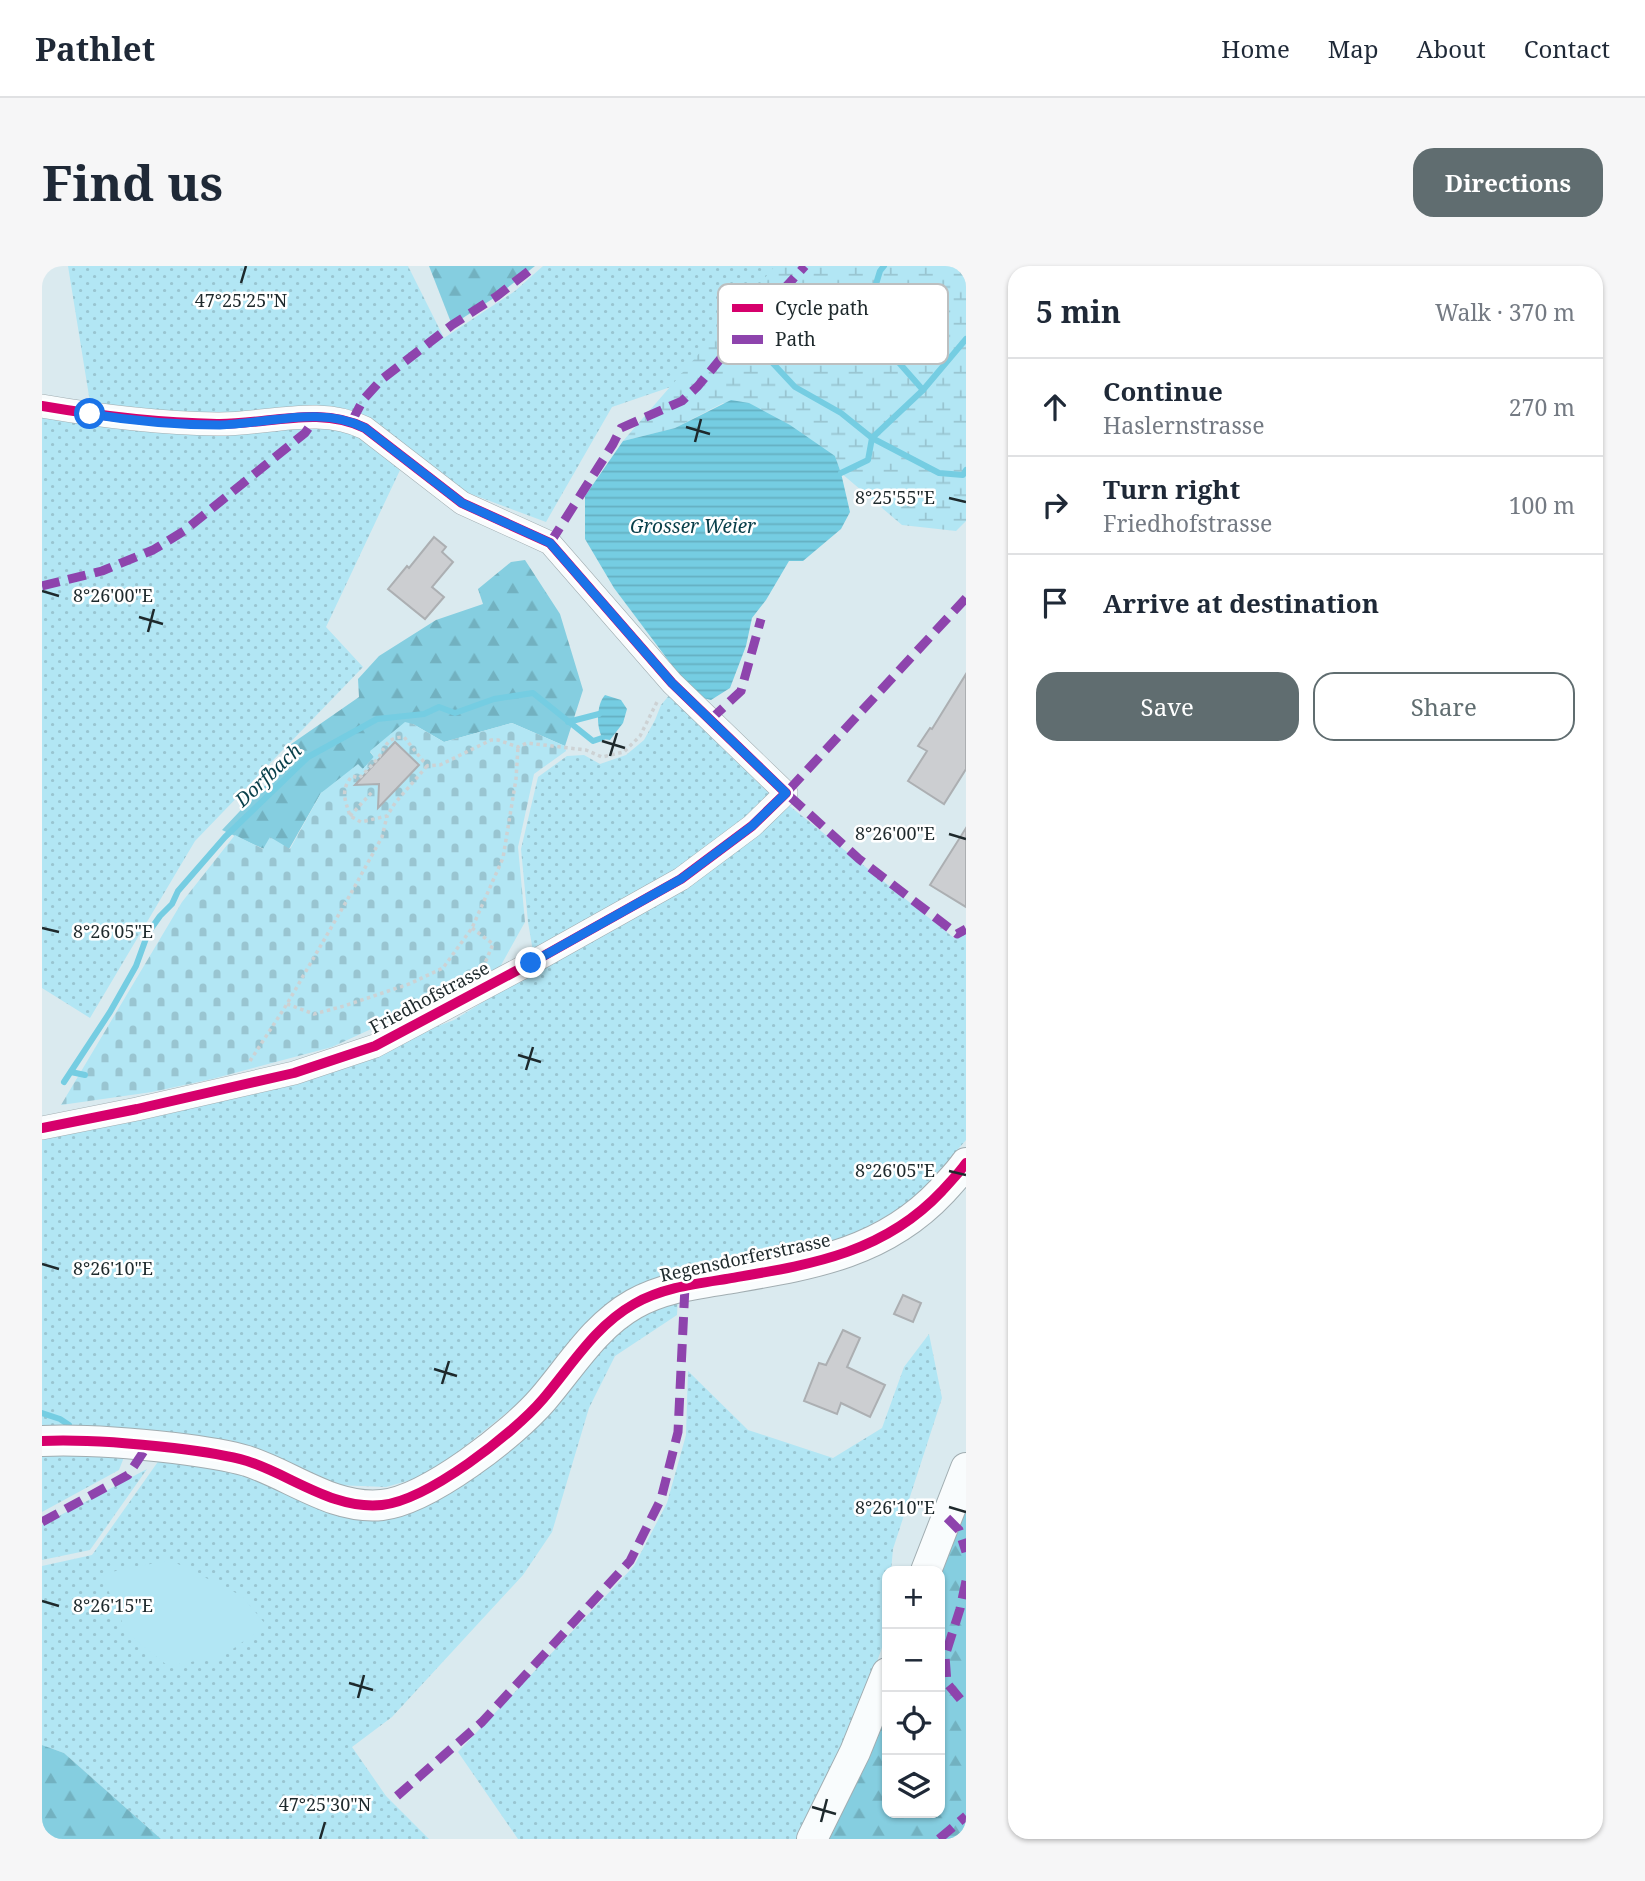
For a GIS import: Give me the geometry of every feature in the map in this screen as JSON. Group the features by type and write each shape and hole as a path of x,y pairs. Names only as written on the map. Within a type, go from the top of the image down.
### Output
{"street":[{"path":"42,405 158,423 222,425 316,417 352,421 365,428 462,503 550,543 672,683"},
{"name":"Friedhofstrasse","path":"42,1128 294,1073 375,1046 681,879 752,826 786,793 672,683"},
{"name":"Regensdorferstrasse","path":"42,1441 86,1440 208,1452 256,1464 312,1490 355,1504 379,1505 405,1500 468,1463 509,1432 541,1401 586,1345 610,1321 636,1303 664,1291 798,1266 859,1249 910,1220 935,1198 966,1163"},
{"path":"928,1566 966,1468"},
{"path":"812,1839 855,1752 882,1685"}],"path":[{"path":"246,1084 245,1069 287,1004 382,837 387,816 427,766 439,765 491,740 518,747 527,743 586,750 602,757 624,752 640,736 649,722 653,706 672,683"},
{"path":"387,816 361,822 350,816 344,795 345,784 352,776 359,778 379,757 386,743 397,737 404,737 427,766"},
{"path":"287,1004 314,1014 409,984 443,968 472,928 503,858 516,779 518,747"},
{"path":"350,816 373,790"},
{"path":"472,928 493,944 478,991"}],"green space":[{"path":"68,266 408,266 444,338 515,291 543,266 801,266 784,284 718,284 718,355 697,378 612,407 546,522 401,468 326,627 363,667 195,841 90,1018 42,988 42,415 94,427"},
{"path":"429,266 535,266 497,296 452,325"},
{"path":"775,266 966,266 966,521 956,531 902,525 841,473 835,456 723,403 675,428 623,441 718,332 718,364 948,364 948,284 759,284"},
{"path":"525,560 560,614 583,690 565,746 512,723 444,742 413,724 370,752 374,757 363,769 321,793 289,849 264,849 222,830 258,792 297,757 284,749 359,697 358,679 379,656 436,620 483,604 478,589 511,562"},
{"path":"671,693 771,791 954,938 966,934 966,1140 913,1201 838,1243 657,1279 617,1297 531,1393 444,1463 418,1478 386,1487 335,1485 230,1440 42,1429 42,1134 296,1080 454,1020 536,969 528,922 521,849 538,777 567,756 584,755 600,764 626,755 644,740 661,705"},
{"path":"405,722 444,742 512,723 565,746 566,751 534,774 518,847 525,922 493,975 332,1047 152,1092 61,1105 182,902 235,835 263,849 270,837 290,849 321,793 358,764 363,769 374,757 370,751"},
{"path":"678,1297 677,1315 615,1356 589,1408 552,1532 523,1575 392,1717 352,1747 386,1796 429,1839 161,1839 64,1753 42,1745 42,1566 92,1555 162,1456 228,1464 402,1515 636,1312"},
{"path":"929,1334 942,1398 893,1549 891,1566 882,1566 882,1648 848,1744 802,1839 518,1839 458,1752 634,1566 667,1503 686,1435 688,1371 748,1430 833,1458 882,1428 904,1367"},
{"path":"42,1451 126,1452 119,1470 42,1512"},
{"path":"966,1468 966,1839 812,1839 882,1684 882,1818 945,1818 945,1566 941,1566"},
{"path":"147,1469 90,1550 42,1560 42,1525"},
{"path":"170,1560 242,1596 266,1625 223,1656 168,1666 127,1633 101,1574"},
{"path":"42,1745 64,1753 161,1839 42,1839"}],"water":[{"name":"Grosser Weier","path":"731,400 749,403 790,425 835,456 850,512 841,529 803,561 789,561 752,618 746,646 730,688 711,700 695,696 614,588 585,539 585,496 623,441 675,428"},
{"path":"605,695 621,700 627,709 623,723 610,740 603,739 598,723 600,705"}],"building":[{"path":"434,537 446,547 442,552 453,562 432,587 444,597 425,619 388,589"},
{"path":"966,674 966,769 944,804 908,781 927,751 918,746 930,728 932,729"},
{"path":"395,742 419,765 378,808 379,784 355,785"},
{"path":"966,828 966,907 930,885"},
{"path":"903,1295 921,1303 913,1322 894,1314"},
{"path":"843,1330 860,1338 847,1367 885,1385 870,1417 841,1403 837,1414 804,1401 819,1363 826,1365"}],"waterway":[{"name":"Dorfbach","path":"876,284 884,266"},
{"path":"948,360 966,339"},
{"path":"773,364 795,387 841,413 872,438 939,473 963,475 966,470"},
{"name":"Dorfbach","path":"900,364 923,390"},
{"path":"841,473 868,460 872,438 923,390 945,364"},
{"name":"Dorfbach","path":"64,1082 110,1012 136,966 148,933 172,904 178,891 225,837 308,757 377,719 424,714 439,707 455,713 494,699 533,693 593,741 602,738"},
{"path":"568,722 599,714"},
{"path":"71,1072 85,1075"},
{"path":"42,1413 69,1425"}],"marked path":[{"path":"352,421 363,400 381,380 535,266"},
{"path":"788,284 805,266"},
{"path":"550,543 621,428 682,401 718,362"},
{"path":"42,586 102,571 153,550 184,531 305,433 316,417"},
{"path":"966,598 786,793 859,859 957,934 966,929"},
{"path":"710,720 741,691 761,619"},
{"path":"397,1796 482,1722 630,1561 661,1499 678,1432 685,1286"},
{"path":"42,1522 128,1475 148,1445"},
{"path":"947,1518 959,1530 966,1552"},
{"path":"966,1581 945,1656 947,1683 966,1706"},
{"path":"939,1839 966,1816"}],"cycle path":[{"path":"42,406 129,418 217,424 329,418 365,428 462,503 550,543 672,683 786,793 752,826 681,879 375,1046 294,1073 42,1128"},
{"path":"42,1441 108,1442 211,1453 247,1461 346,1502 382,1505 401,1500 445,1478 512,1430 543,1399 607,1323 634,1304 678,1287 814,1262 869,1243 919,1213 966,1163"}],"route":[{"path":"90,414 158,423 222,425 334,417 352,421 365,428 462,503 550,543 672,683 786,793 752,826 681,879 531,963"}]}
